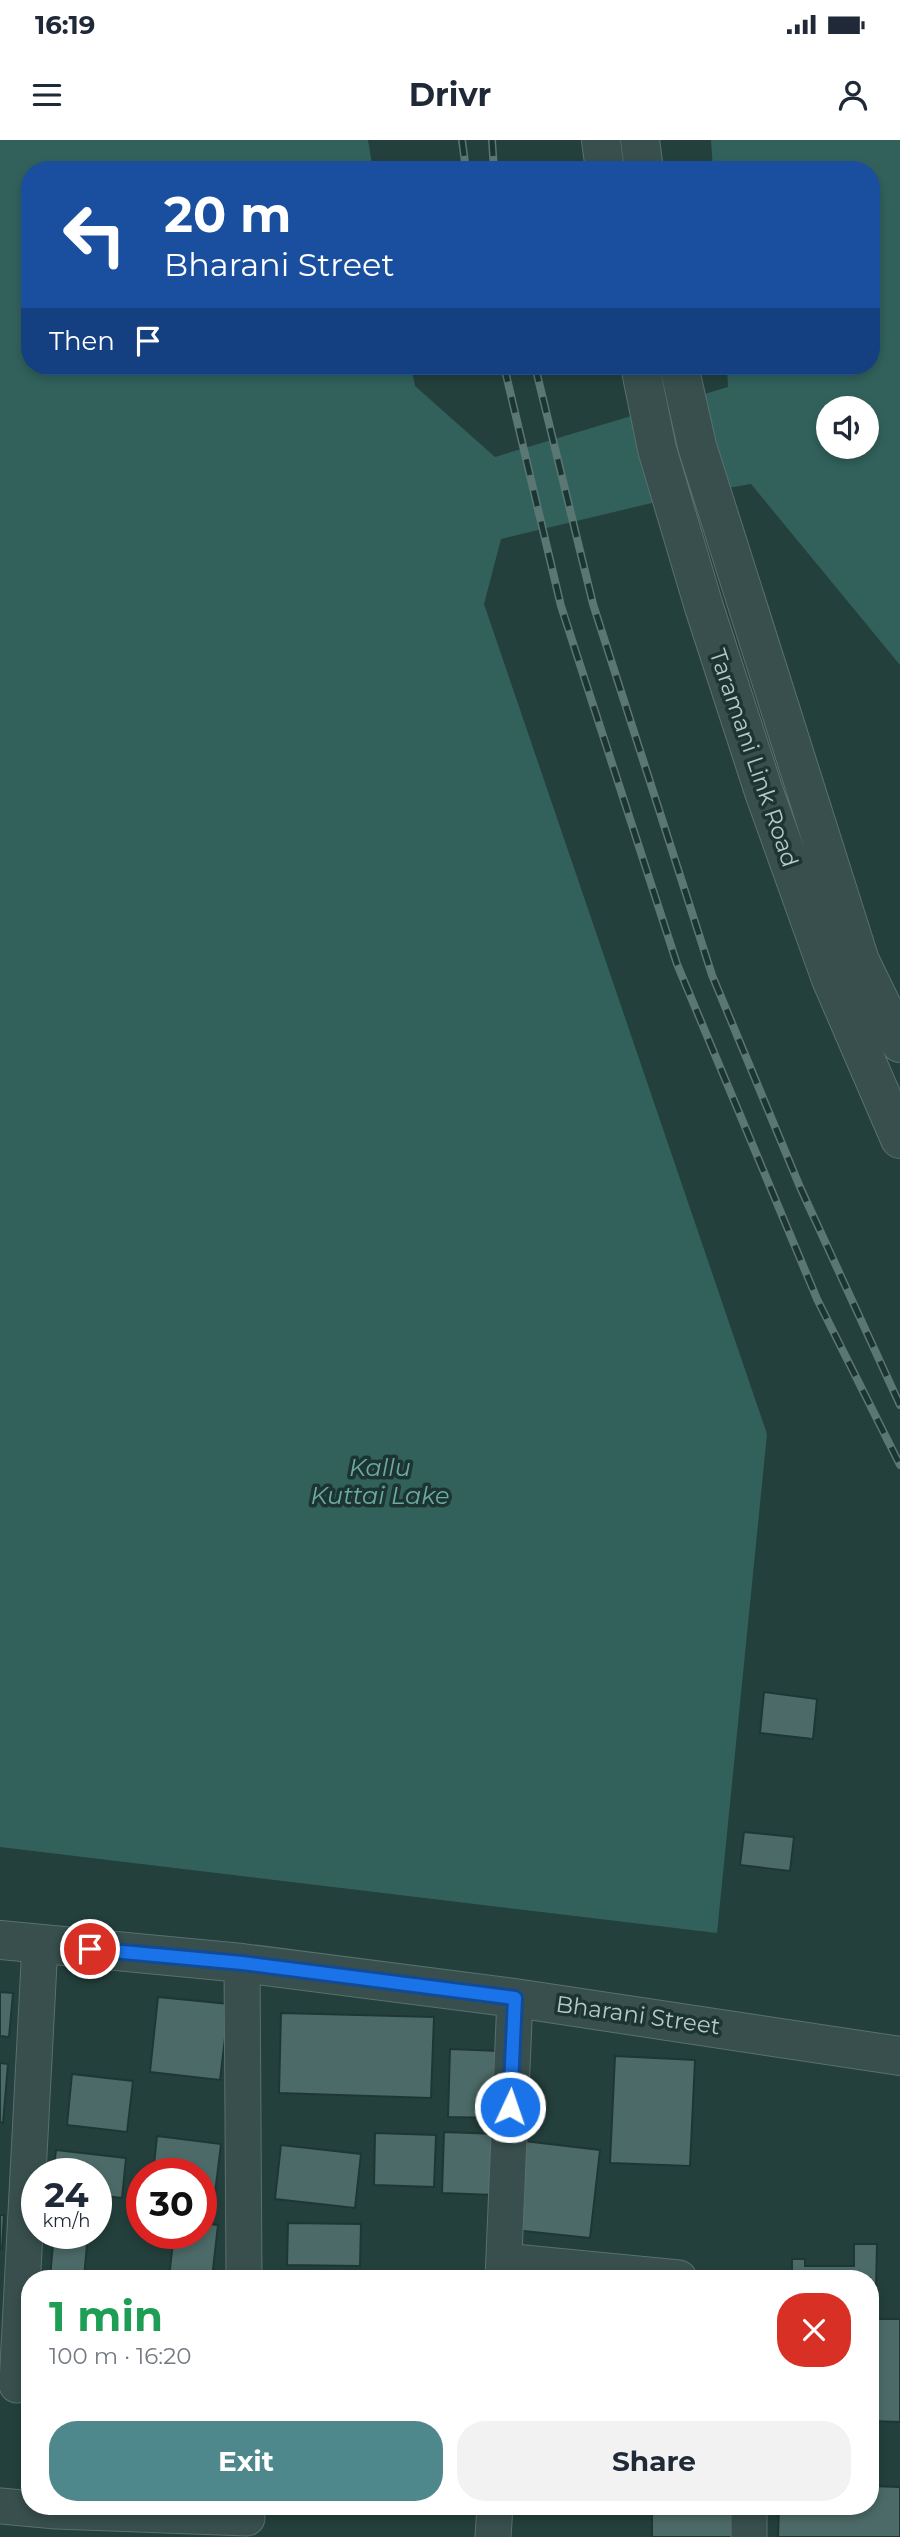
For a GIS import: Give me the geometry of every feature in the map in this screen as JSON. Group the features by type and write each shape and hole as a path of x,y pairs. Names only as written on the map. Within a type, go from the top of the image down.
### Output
{"street":[{"path":"601,140 604,161"},
{"path":"640,140 643,161"},
{"name":"Taramani Link Road","path":"642,375 657,449 704,607 764,792 831,979 900,1139"},
{"name":"Taramani Link Road","path":"681,375 698,446 860,961 900,1043"},
{"name":"Bharani Street","path":"0,1940 242,1963 515,1998 900,2056"},
{"path":"23,2270 40,1944"},
{"path":"242,1963 244,2270"},
{"path":"504,2270 515,1998"},
{"path":"17,2385 21,2308"},
{"path":"0,2506 21,2513"},
{"path":"28,2515 55,2524 246,2520"},
{"path":"493,2537 494,2515"},
{"path":"749,2515 749,2537"}],"water":[{"name":"Kallu Kuttai Lake","path":"0,140 368,140 372,161 21,161 21,375 413,375 415,386 495,457 728,387 727,375 880,375 880,161 712,161 711,140 900,140 900,665 751,484 681,496 501,539 484,604 767,1434 717,1933 0,1847"}],"building":[{"path":"764,1692 817,1699 813,1739 760,1733"},
{"path":"744,1832 794,1837 790,1871 740,1865"},
{"path":"0,1992 13,1993 9,2037 0,2036"},
{"path":"158,1997 229,2004 220,2080 150,2072"},
{"path":"281,2013 434,2017 431,2098 279,2093"},
{"path":"450,2049 499,2051 497,2118 448,2117"},
{"path":"615,2056 695,2060 690,2166 610,2163"},
{"path":"0,2063 8,2064 3,2123 0,2122"},
{"path":"72,2074 133,2081 127,2132 67,2125"},
{"path":"444,2132 497,2134 495,2195 442,2193"},
{"path":"375,2133 436,2135 434,2187 374,2185"},
{"path":"157,2136 221,2144 217,2177 217,2158 155,2158"},
{"path":"524,2141 600,2150 590,2238 514,2230"},
{"path":"281,2145 361,2154 355,2208 275,2199"},
{"path":"56,2150 126,2158 122,2198 112,2197 112,2158 55,2158"},
{"path":"0,2215 4,2215 2,2249 0,2248"},
{"path":"288,2223 361,2224 360,2266 287,2265"},
{"path":"854,2244 877,2244 876,2270 792,2270 792,2259 805,2259 805,2266 854,2266"},
{"path":"53,2249 87,2249 85,2270 51,2270"},
{"path":"172,2249 215,2249 213,2270 170,2270"},
{"path":"879,2319 900,2319 900,2422 879,2421"},
{"path":"879,2486 900,2487 900,2537 778,2537 779,2515 879,2515"},
{"path":"652,2515 736,2515 736,2537 652,2537"}],"railway":[{"path":"462,140 465,161"},
{"path":"492,140 493,161"},
{"path":"506,375 561,606 677,964 817,1299 900,1465"},
{"path":"537,375 593,604 712,975 800,1187 900,1405"}],"route":[{"path":"90,1949 242,1963 515,1998 510,2107"}]}
